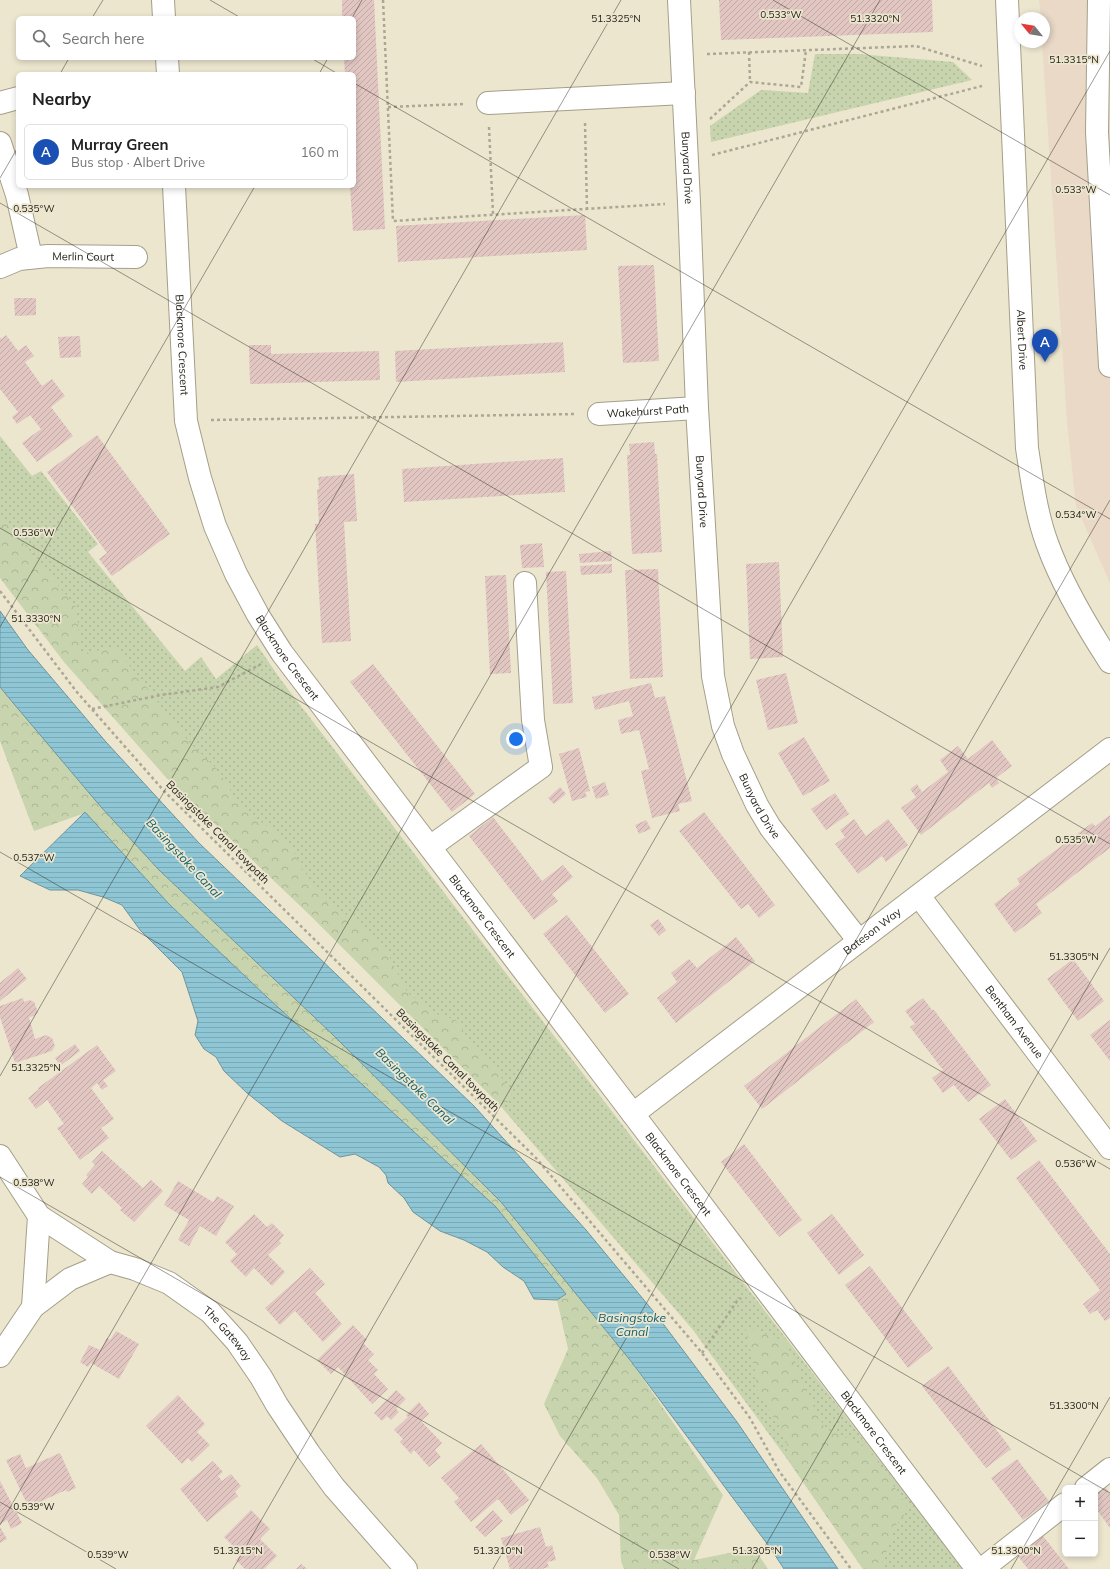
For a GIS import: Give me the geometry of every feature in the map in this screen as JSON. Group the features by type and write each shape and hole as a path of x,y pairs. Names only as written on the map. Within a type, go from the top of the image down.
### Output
{"street":[{"path":"163,0 164,16"},
{"name":"Bunyard Drive","path":"679,0 690,202 697,408 713,676 723,726 733,754 745,781 770,827 859,941"},
{"name":"Albert Drive","path":"1007,0 1027,448 1034,493 1047,543 1064,582 1081,615 1110,662"},
{"path":"1099,0 1097,132 1110,366"},
{"path":"167,60 168,72"},
{"path":"488,103 684,93"},
{"path":"0,103 16,99"},
{"path":"0,143 17,195 30,257"},
{"name":"Blackmore Crescent","path":"174,188 186,421 200,478 215,526 236,574 258,615 282,653 977,1569"},
{"name":"Merlin Court","path":"0,267 19,259 30,257 136,257"},
{"name":"Wakehurst Path","path":"599,414 697,408"},
{"path":"430,847 541,767 533,720 525,583"},
{"name":"Bateson Way","path":"633,1114 1110,749"},
{"name":"Bentham Avenue","path":"919,896 1110,1148"},
{"name":"The Gateway","path":"0,1156 39,1216 110,1262 135,1269 168,1283 183,1291 210,1312 242,1349 261,1377 277,1405 334,1487 406,1569"},
{"path":"33,1307 39,1216"},
{"path":"0,1356 33,1307 70,1279 110,1262"},
{"path":"1090,1485 1110,1469"},
{"path":"982,1569 1062,1506"}],"path":[{"path":"383,0 393,221 690,202"},
{"path":"682,55 916,46 982,66"},
{"path":"750,82 801,87 806,50"},
{"path":"687,151 750,82 749,52"},
{"path":"687,151 982,86"},
{"path":"584,98 587,208"},
{"path":"388,107 488,103 493,214"},
{"path":"186,421 599,414"},
{"name":"Basingstoke Canal towpath","path":"0,591 76,691 164,791 536,1158 702,1353 750,1418 779,1471 852,1569"},
{"path":"92,709 161,695 218,687 282,653"},
{"path":"702,1353 737,1300 764,1287"}],"shaded area":[{"path":"1039,0 1110,0 1110,583 1076,506 1067,422 1042,48 1050,48 1050,12 1040,12"}],"green space":[{"path":"815,54 858,54 953,62 972,80 711,142 710,126 761,90 808,93"},
{"path":"0,436 32,476 41,471 98,544 88,552 185,671 201,657 216,679 257,645 281,680 963,1569 863,1569 790,1463 693,1330 498,1103 313,918 164,775 0,577"},
{"path":"0,515 76,607 81,654 115,647 189,742 217,769 240,806 288,842 303,870 325,901 365,927 387,952 407,992 433,1013 456,1020 473,1046 498,1072 513,1096 505,1105 498,1103 313,918 164,775 64,662 0,578"},
{"path":"0,687 159,870 331,1033 501,1202 630,1360 723,1495 694,1560 754,1548 768,1569 624,1569 621,1561 619,1515 597,1478 560,1436 544,1404 568,1349 557,1300 566,1294 496,1207 268,998 169,904 85,813 34,831 0,741"},
{"path":"745,1326 786,1342 807,1393 825,1429 868,1447 909,1509 896,1525 879,1569 863,1569 790,1463 786,1438 757,1389 755,1371"}],"water":[{"name":"Basingstoke Canal","path":"0,611 28,650 106,742 199,843 475,1107 586,1230 658,1317 737,1422 838,1569 784,1569 771,1549 630,1360 501,1202 331,1033 159,870 101,807 0,687"},
{"path":"85,812 169,904 268,998 496,1207 566,1294 557,1300 534,1299 524,1281 503,1267 487,1252 464,1240 440,1231 413,1212 404,1198 388,1183 386,1175 379,1167 355,1154 340,1157 282,1121 247,1093 224,1071 216,1057 204,1049 195,1035 198,1021 182,972 140,930 122,905 103,897 78,890 50,890 20,876"}],"building":[{"path":"342,0 374,0 385,229 353,231 350,188 356,188 356,72 345,72 344,60 356,60 356,16 342,16"},
{"path":"719,0 932,0 933,32 721,40"},
{"path":"585,215 587,250 398,262 396,226"},
{"path":"654,265 659,361 623,363 618,266"},
{"path":"14,298 36,298 36,315 15,316"},
{"path":"6,335 18,351 26,345 34,356 25,362 42,386 52,379 65,396 51,407 73,436 37,462 22,443 41,429 30,415 17,424 12,417 18,412 0,389 0,337 1,339"},
{"path":"80,336 81,357 60,358 58,337"},
{"path":"563,342 565,372 396,382 395,351"},
{"path":"249,345 271,345 271,354 379,351 380,380 250,384"},
{"path":"97,435 170,534 112,576 99,559 107,553 47,472"},
{"path":"654,442 655,454 657,454 662,552 632,554 627,455 630,455 629,444"},
{"path":"563,458 565,492 404,502 402,469"},
{"path":"354,474 357,521 344,522 351,641 322,643 315,524 319,524 317,489 319,489 318,477"},
{"path":"542,543 544,567 522,568 520,545"},
{"path":"611,551 612,561 580,563 579,554"},
{"path":"779,562 783,657 750,659 746,564"},
{"path":"612,564 612,573 581,575 580,566"},
{"path":"658,569 663,677 630,679 625,570"},
{"path":"566,571 573,703 553,704 546,572"},
{"path":"506,575 511,673 490,674 485,576"},
{"path":"373,664 475,794 452,812 350,682"},
{"path":"786,673 798,723 768,730 756,680"},
{"path":"651,683 655,698 665,696 692,801 678,804 680,811 652,818 641,771 649,769 639,730 621,734 618,720 633,716 629,701 595,710 592,697"},
{"path":"804,737 830,781 803,796 778,753"},
{"path":"992,740 1012,766 996,778 999,783 992,788 989,783 921,835 901,808 916,797 910,789 917,784 922,792 948,772 940,760 958,746 968,759"},
{"path":"579,748 590,791 585,792 587,797 572,801 559,754"},
{"path":"605,782 609,795 596,799 592,787"},
{"path":"560,787 566,794 554,804 548,798"},
{"path":"835,793 849,814 826,830 811,809"},
{"path":"704,812 775,905 759,918 748,904 741,909 679,831"},
{"path":"1110,815 1110,848 1036,904 1042,913 1015,933 994,904 1020,884 1017,879 1092,823 1095,826"},
{"path":"493,817 542,881 563,865 573,877 552,894 558,901 534,920 469,836"},
{"path":"854,819 866,836 888,819 908,845 886,862 882,856 858,874 835,844 845,837 840,830"},
{"path":"646,820 651,829 639,834 635,825"},
{"path":"567,915 629,994 605,1013 543,934"},
{"path":"658,919 666,930 659,936 650,925"},
{"path":"736,937 755,961 676,1023 657,998 677,982 671,973 689,959 697,968"},
{"path":"1073,959 1104,1001 1078,1021 1047,979"},
{"path":"18,968 27,979 0,1001 0,983"},
{"path":"23,998 24,1002 30,1000 34,1002 38,1012 34,1016 29,1017 35,1039 46,1035 52,1038 55,1046 52,1051 15,1063 0,1017 0,1006"},
{"path":"923,998 932,1010 934,1010 991,1085 968,1102 954,1085 943,1093 932,1078 943,1070 910,1027 915,1024 905,1011"},
{"path":"856,999 874,1022 762,1109 744,1086"},
{"path":"1110,1020 1110,1061 1090,1035"},
{"path":"75,1044 80,1051 60,1066 55,1058"},
{"path":"97,1045 116,1071 103,1080 108,1086 102,1090 97,1083 91,1088 114,1119 101,1128 109,1138 80,1160 57,1128 64,1124 47,1100 36,1109 28,1098 39,1089 38,1088"},
{"path":"1005,1099 1037,1141 1011,1160 979,1119"},
{"path":"744,1144 802,1220 779,1237 721,1162"},
{"path":"102,1151 143,1188 151,1180 163,1191 134,1222 120,1210 122,1208 99,1186 92,1194 82,1184 88,1177 86,1175 95,1165 92,1162"},
{"path":"1039,1160 1110,1254 1110,1318 1105,1321 1097,1310 1090,1314 1083,1304 1100,1290 1016,1178"},
{"path":"178,1181 213,1202 217,1196 234,1206 216,1236 200,1226 189,1246 178,1240 189,1220 164,1205"},
{"path":"254,1214 267,1227 272,1223 284,1235 279,1241 281,1243 268,1255 285,1272 272,1286 254,1268 246,1277 230,1261 237,1254 225,1242"},
{"path":"832,1214 864,1255 839,1275 807,1233"},
{"path":"870,1266 933,1348 908,1368 845,1285"},
{"path":"310,1268 325,1284 315,1293 342,1324 323,1342 295,1311 280,1325 265,1308"},
{"path":"353,1325 367,1340 363,1343 374,1354 368,1360 378,1370 374,1374 388,1389 372,1404 338,1367 331,1374 317,1360"},
{"path":"116,1331 139,1344 119,1379 91,1363 88,1367 80,1362 89,1345 100,1350 107,1338 110,1340"},
{"path":"948,1366 1011,1449 986,1468 922,1386"},
{"path":"396,1390 406,1399 396,1409 399,1412 391,1420 387,1416 382,1421 374,1413"},
{"path":"178,1395 205,1424 197,1432 210,1445 192,1462 188,1458 182,1464 146,1426"},
{"path":"419,1402 429,1414 421,1421 442,1443 435,1450 441,1457 429,1467 414,1450 411,1454 400,1442 403,1439 394,1430 408,1417 406,1415"},
{"path":"481,1444 529,1500 511,1515 498,1499 471,1522 454,1502 459,1498 441,1478"},
{"path":"60,1453 76,1488 67,1492 66,1490 35,1504 34,1501 27,1504 6,1460 20,1454 26,1468"},
{"path":"1017,1459 1049,1501 1023,1520 991,1478"},
{"path":"213,1461 223,1472 218,1476 222,1481 231,1474 241,1486 235,1492 238,1496 207,1522 180,1489"},
{"path":"0,1481 22,1523 11,1529 7,1520 0,1524"},
{"path":"1104,1485 1110,1494 1110,1528 1098,1511 1098,1490"},
{"path":"251,1510 270,1529 260,1539 277,1556 264,1569 245,1569 236,1560 241,1554 224,1537"},
{"path":"493,1510 503,1521 485,1537 475,1527"},
{"path":"0,1527 7,1539 0,1543"},
{"path":"540,1527 546,1547 552,1545 556,1560 547,1562 549,1567 542,1569 510,1569 501,1538"},
{"path":"1043,1536 1069,1569 1028,1569 1017,1555"},
{"path":"301,1564 307,1569 296,1569"}],"place":[{"name":"Murray Green","path":"1045,362"}]}
